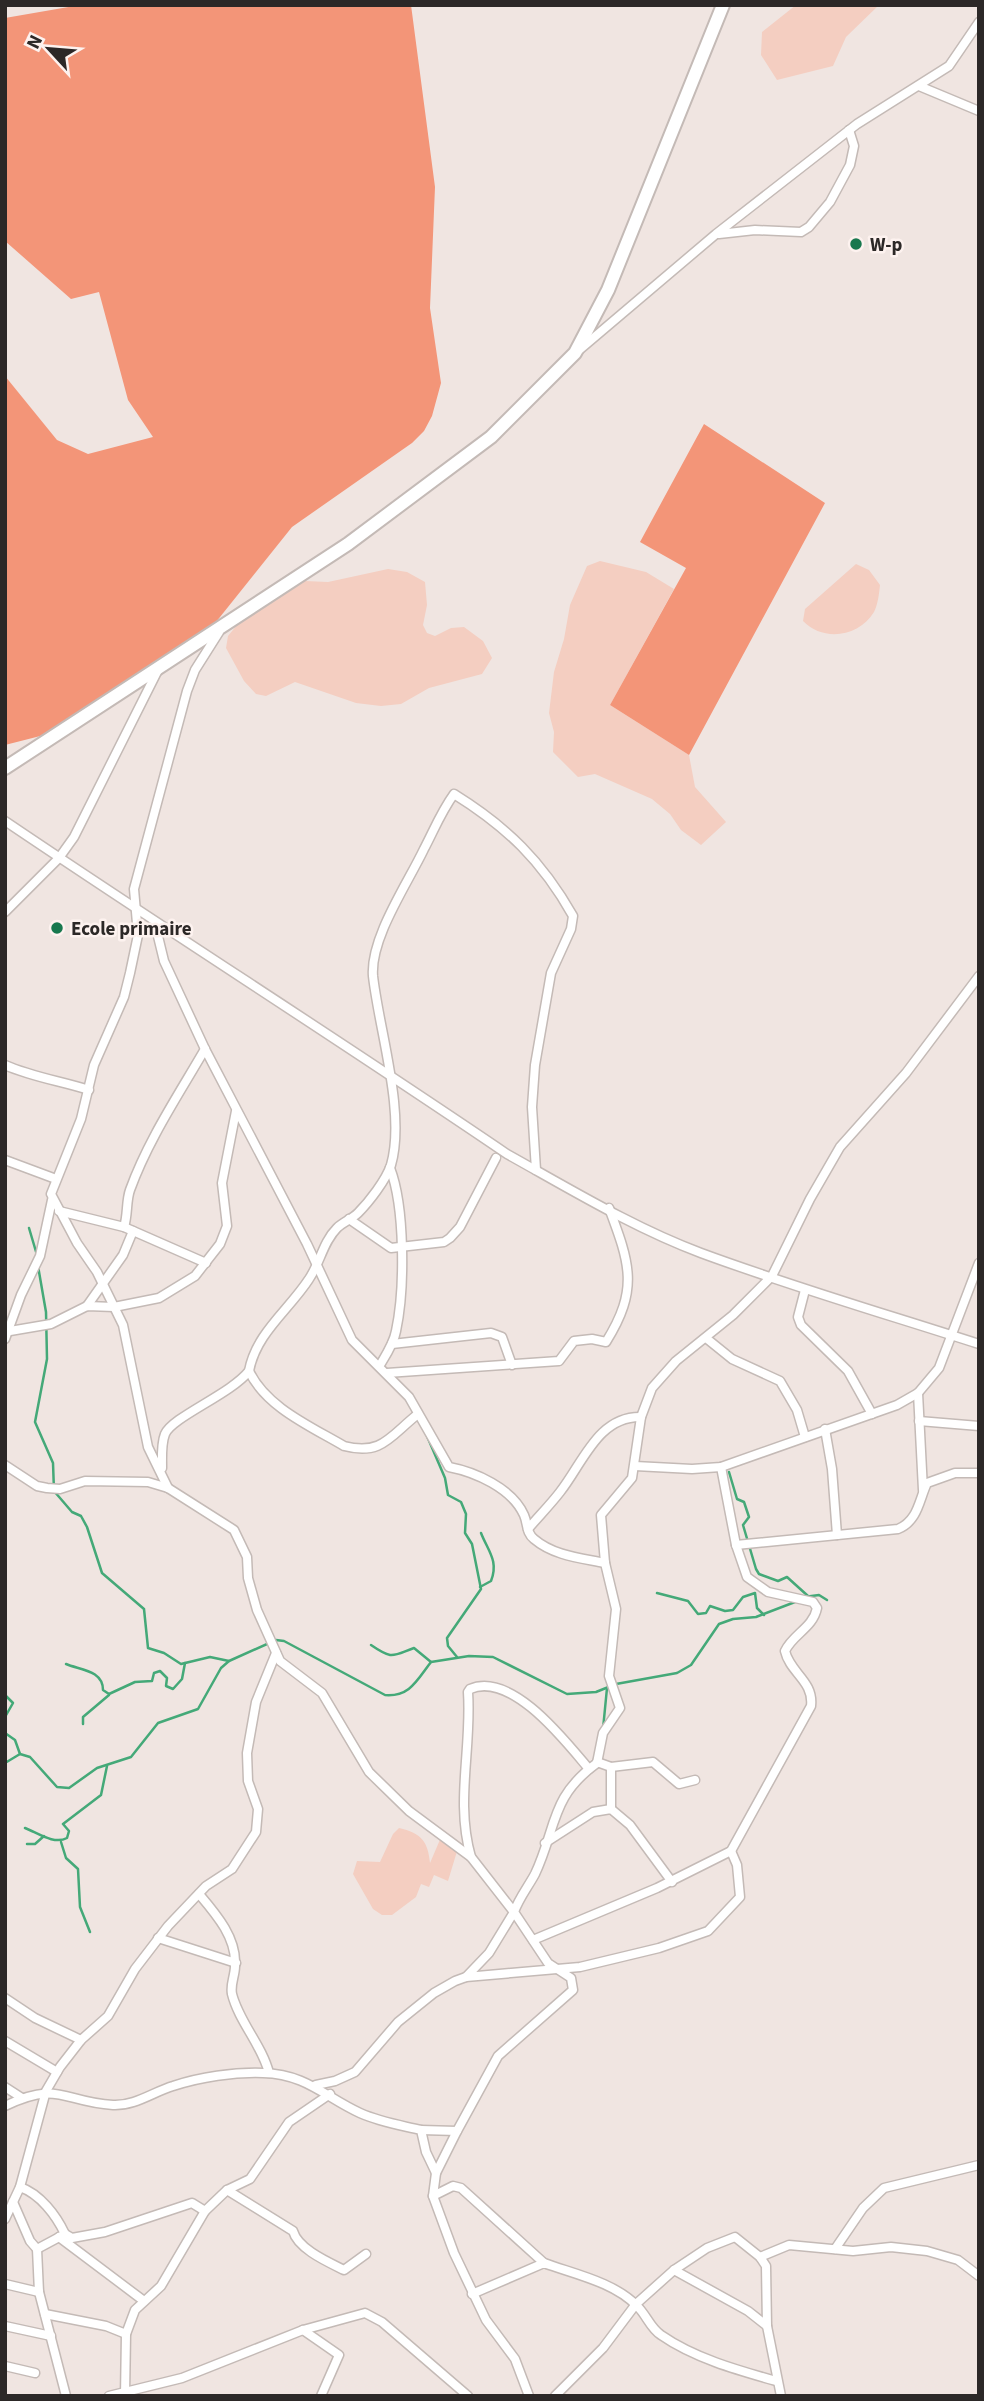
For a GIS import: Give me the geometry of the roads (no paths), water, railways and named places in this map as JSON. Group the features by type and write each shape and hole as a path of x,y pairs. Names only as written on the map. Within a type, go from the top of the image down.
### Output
{"street":[{"path":"575,353 608,290 674,120 723,5"},
{"path":"5,768 219,631 461,461 491,437 575,353 716,234 849,130 949,66 979,22"},
{"path":"919,86 979,111"},
{"path":"716,234 755,230 801,232 809,227 830,202 850,165 854,146 849,130"},
{"path":"7,1335 20,1295 40,1256 56,1178 89,1090 94,1065 124,997 136,951 134,889 187,691 195,670 219,631"},
{"path":"5,912 59,858 80,827 158,670"},
{"path":"162,1469 163,1438 171,1426 239,1384 249,1371 253,1353 317,1265 330,1236 358,1213 390,1168 395,1147 389,1073 373,966 394,904 425,848 439,814 454,794 491,817 519,841 550,877 573,916 571,929 551,973 535,1065 532,1107 536,1170"},
{"path":"5,821 135,910 226,965 536,1170 700,1252 805,1290 979,1344"},
{"path":"155,923 164,961 205,1049 317,1265 352,1340 409,1397 449,1467 479,1474 497,1488 522,1511 534,1540 559,1553 605,1563"},
{"path":"466,1977 500,1937 534,1875 561,1801 597,1762 603,1733 620,1708 608,1676 616,1608 605,1563 601,1516 604,1509 629,1486 635,1466 641,1417 652,1388 676,1360 706,1338 772,1276 810,1199 840,1147 905,1073 979,976"},
{"path":"7,1335 51,1324 87,1306 123,1255 128,1229 128,1194 139,1167 205,1049"},
{"path":"5,1065 26,1074 47,1076 89,1090"},
{"path":"87,1306 114,1307 159,1298 177,1289 206,1263 220,1244 228,1226 222,1184 236,1111"},
{"path":"349,1219 391,1248 444,1242 454,1235 496,1158"},
{"path":"5,1160 56,1178"},
{"path":"380,1366 396,1330 401,1247 398,1190 390,1168"},
{"path":"52,1200 103,1283 123,1325 148,1447 162,1469 168,1488"},
{"path":"387,1373 559,1361 574,1341 592,1339 601,1343 609,1337 626,1306 628,1272 624,1248 609,1208"},
{"path":"59,1211 128,1229 206,1263"},
{"path":"635,1466 692,1469 720,1467 897,1405 918,1393 939,1368 953,1336 961,1303 979,1263"},
{"path":"805,1290 798,1317 802,1325 848,1371 872,1413"},
{"path":"391,1344 491,1333 502,1337 512,1365"},
{"path":"706,1338 732,1359 780,1381 792,1401 805,1437"},
{"path":"249,1371 258,1389 270,1401 344,1446 357,1450 378,1448 418,1414"},
{"path":"918,1393 924,1493"},
{"path":"528,1529 562,1489 602,1434 623,1418 641,1417"},
{"path":"919,1421 979,1426"},
{"path":"825,1429 832,1469 837,1535"},
{"path":"5,1465 15,1468 28,1481 47,1488 60,1489 85,1481 136,1479 168,1488 234,1530 247,1557 251,1589 280,1661 322,1693 369,1773 409,1811 471,1857 555,1969 569,1975 573,1990 498,2056 436,2173 433,2196 471,2294 515,2359 529,2396"},
{"path":"533,1940 671,1882 731,1851 811,1706 812,1697 805,1680 793,1670 785,1651 790,1641 810,1624 817,1608 813,1602 768,1592 747,1577 736,1545 720,1467"},
{"path":"736,1545 904,1527 920,1507 927,1483 942,1476 979,1473"},
{"path":"5,2219 20,2187 46,2091 57,2072 80,2040 108,2016 135,1969 159,1938 199,1894 232,1869 256,1832 258,1809 248,1781 247,1754 256,1702 276,1653"},
{"path":"471,1857 462,1804 470,1733 470,1689 490,1688 529,1706 554,1728 589,1769"},
{"path":"597,1762 611,1767 653,1762 679,1784 695,1780"},
{"path":"611,1767 611,1809"},
{"path":"545,1843 593,1812 611,1809 630,1825 671,1882"},
{"path":"314,2085 335,2081 355,2072 406,2015 434,1993 466,1977 610,1962 709,1931 740,1897 737,1865 731,1851"},
{"path":"199,1894 223,1924 236,1963 232,1993 266,2059 270,2073"},
{"path":"159,1938 236,1963"},
{"path":"5,1998 35,2018 80,2040"},
{"path":"5,2041 57,2072"},
{"path":"5,2106 46,2091 122,2105 176,2085 211,2077 270,2073 314,2085 378,2121 421,2130 457,2131"},
{"path":"5,2087 22,2098"},
{"path":"125,2395 126,2334 135,2310 161,2286 205,2211 228,2190 250,2179 289,2122 330,2094"},
{"path":"421,2130 426,2152 436,2173"},
{"path":"835,2249 857,2216 884,2188 979,2165"},
{"path":"433,2196 453,2186 461,2188 544,2263 591,2279 636,2304 661,2335 726,2367 776,2381"},
{"path":"20,2187 32,2191 57,2218 62,2235 144,2301"},
{"path":"228,2190 293,2231 295,2240 344,2270 366,2254"},
{"path":"13,2202 30,2241 37,2249 39,2292 66,2396"},
{"path":"37,2249 62,2235 72,2238 105,2232 192,2203 205,2211"},
{"path":"555,2396 603,2348 636,2304 674,2270 706,2248 735,2237 761,2257 768,2277 767,2326 780,2396"},
{"path":"761,2257 789,2245 835,2249 891,2247 927,2251 958,2260 979,2276"},
{"path":"471,2294 544,2263"},
{"path":"674,2270 748,2311 767,2326"},
{"path":"5,2284 39,2292"},
{"path":"109,2396 125,2395 203,2371 223,2359 303,2330 365,2313 382,2322 468,2396"},
{"path":"45,2314 106,2326 126,2334"},
{"path":"5,2326 51,2336"},
{"path":"303,2330 339,2355 321,2396"},
{"path":"5,2366 35,2373"}],"waterway":[{"path":"29,1228 37,1255"},
{"path":"38,1266 46,1312 47,1359 35,1422 53,1463 54,1491 72,1512 81,1516 102,1573 144,1609 148,1648 164,1653 181,1664 210,1657 229,1661"},
{"path":"427,1436 445,1478 448,1495 461,1502 466,1514 465,1533 472,1544 481,1589 447,1638 448,1646 457,1657"},
{"path":"729,1472 737,1499 744,1502 749,1517 743,1525 759,1574 778,1581 787,1577 808,1596"},
{"path":"480,1587 491,1581 494,1568 492,1556 481,1533"},
{"path":"657,1593 688,1601 698,1614 706,1613 710,1606 725,1611 733,1610 743,1597 755,1593 757,1608 764,1615"},
{"path":"804,1597 819,1595 827,1600"},
{"path":"5,1763 20,1754 30,1757 57,1787 69,1788 97,1768 131,1757 158,1723 198,1709 221,1668 229,1661 276,1640 284,1641 385,1695 407,1690 431,1662 469,1656 493,1657 567,1694 596,1692 616,1684 677,1673 691,1665 719,1624 733,1619 756,1617 795,1602"},
{"path":"371,1645 388,1655 414,1648 431,1662"},
{"path":"66,1664 95,1675 102,1683 103,1690 109,1694 135,1682 152,1681 154,1673 160,1671 167,1678 166,1686 173,1689 182,1679 185,1663"},
{"path":"603,1729 607,1688"},
{"path":"5,1695 13,1703 5,1717"},
{"path":"83,1724 83,1717 109,1695"},
{"path":"5,1733 15,1740 20,1754"},
{"path":"25,1828 51,1839 67,1838 69,1831 63,1824 101,1795 107,1766"},
{"path":"27,1844 35,1844 44,1836"},
{"path":"61,1842 66,1858 78,1869 80,1907 90,1932"}],"place":[{"name":"W-p","path":"856,244"},
{"name":"Ecole primaire","path":"57,928"}]}
